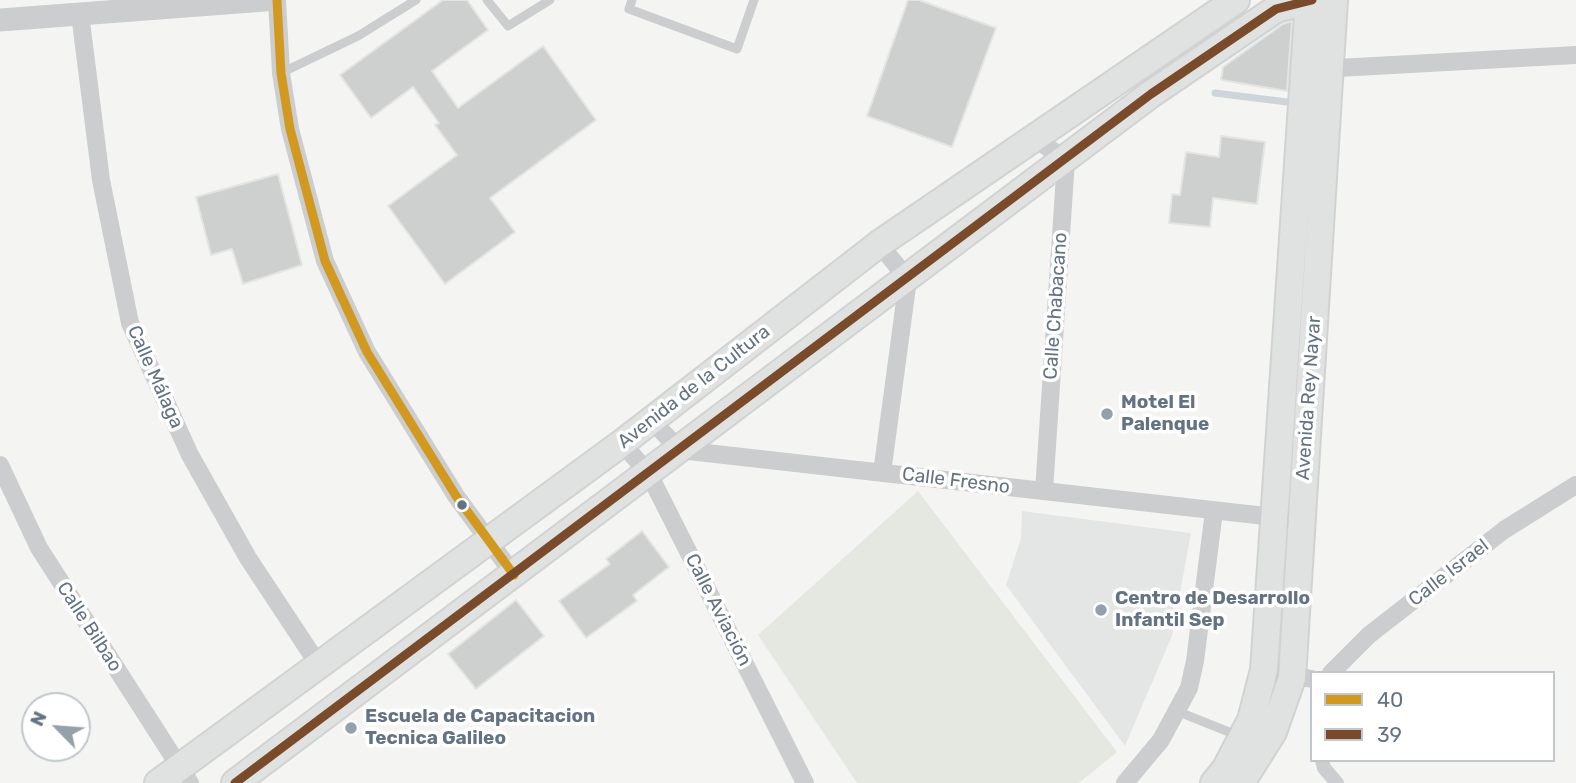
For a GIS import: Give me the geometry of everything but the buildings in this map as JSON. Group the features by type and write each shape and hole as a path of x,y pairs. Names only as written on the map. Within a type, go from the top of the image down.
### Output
{"main road":[{"name":"Avenida de la Cultura","path":"176,778 318,664 622,443 879,244 1204,19 1236,0"},
{"path":"235,783 1151,94 1220,47 1273,4 1316,0"},
{"name":"Avenida Rey Nayar","path":"1241,783 1302,678 1301,520 1318,69 1316,0"},
{"path":"1204,19 1220,47"},
{"name":"Avenida Rey Nayar","path":"1214,783 1226,768 1251,720 1264,670 1274,517 1318,69"}],"street":[{"path":"0,20 265,0"},
{"path":"277,0 281,73 290,129 325,261 367,352 456,496 514,575"},
{"name":"Calle Málaga","path":"80,14 101,180 130,323 190,455 248,558 318,664"},
{"path":"1318,69 1576,55"},
{"path":"1033,137 1066,160"},
{"name":"Calle Chabacano","path":"1044,491 1066,160"},
{"path":"879,244 908,279 882,473"},
{"path":"651,419 680,450"},
{"name":"Calle Aviación","path":"622,443 649,474 805,783"},
{"name":"Calle Fresno","path":"680,450 1301,520"},
{"name":"Calle Bilbao","path":"0,465 39,548 176,778"},
{"name":"Calle Israel","path":"1333,671 1368,635 1504,530 1576,485"},
{"path":"1125,783 1161,740 1179,712 1195,661 1214,511"},
{"path":"1264,670 1302,678"},
{"path":"1322,762 1324,768 1337,783"}],"lane":[{"path":"281,73 358,36 416,0"},
{"path":"487,0 508,26 550,0"},
{"path":"632,0 629,9 737,49 754,0"},
{"path":"1179,712 1242,737"}],"shaded area":[{"path":"918,491 1117,752 1079,783 857,783 758,635"},
{"name":"Centro de Desarrollo Infantil Sep","path":"1022,511 1191,533 1172,636 1125,746 1006,585 1021,538"}],"waterway":[{"path":"1215,93 1287,102"}],"transit line":[{"name":"40","path":"277,0 281,73 290,129 325,261 367,352 456,496 514,575"},
{"name":"39","path":"235,783 1151,94 1276,9 1312,0"}],"place":[{"name":"Motel El Palenque","path":"1107,414"},
{"name":"Centro de Desarrollo Infantil Sep","path":"1101,610"},
{"name":"Escuela de Capacitacion Tecnica Galileo","path":"351,728"}]}
